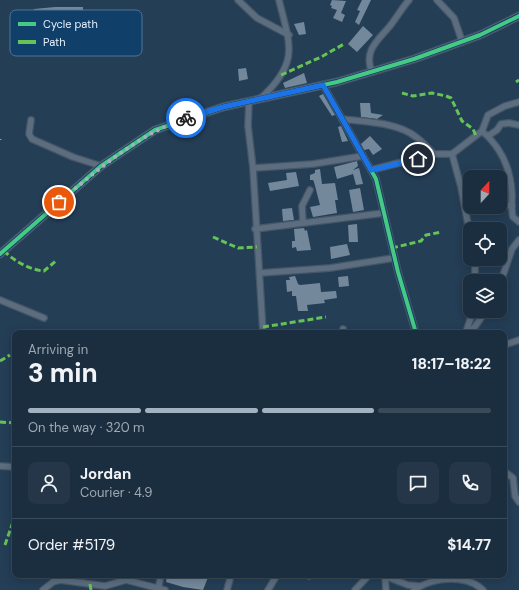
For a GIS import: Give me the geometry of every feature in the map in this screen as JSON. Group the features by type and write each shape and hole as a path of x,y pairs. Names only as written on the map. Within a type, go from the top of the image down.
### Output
{"street":[{"path":"238,0 258,18 288,35"},
{"path":"261,98 275,83 289,60 288,35 279,0"},
{"path":"372,72 369,59 373,45 409,0"},
{"path":"437,0 454,18 462,41"},
{"path":"0,254 102,166 155,130 198,114 372,72 462,41 517,18"},
{"path":"323,85 376,179 394,258 415,330"},
{"path":"248,101 248,126 253,168 263,330"},
{"path":"371,170 434,154 452,154 482,131 488,115 505,106 519,102"},
{"path":"342,119 380,124 401,129 415,136 434,154"},
{"path":"31,120 29,134 32,139 73,157 102,166"},
{"path":"488,136 497,130 501,124 510,123 519,125"},
{"path":"482,131 488,136 508,165 512,187 513,217 519,222"},
{"path":"452,154 463,198"},
{"path":"253,168 324,163 363,156"},
{"path":"303,223 302,206 310,190"},
{"path":"507,206 512,206"},
{"path":"256,229 384,213"},
{"path":"503,274 512,249 519,240"},
{"path":"260,273 330,268 394,258"},
{"path":"0,300 44,318"},
{"path":"466,330 470,318"},
{"path":"468,330 478,323 481,318"},
{"path":"507,344 519,340"},
{"path":"0,466 12,467"},
{"path":"507,473 513,478 515,496 519,502"},
{"path":"158,589 160,578"},
{"path":"227,590 230,578"},
{"path":"268,590 275,578"},
{"path":"356,590 366,578"},
{"path":"384,578 386,590"},
{"path":"391,578 408,585 421,585 460,579 471,582 483,590"},
{"path":"43,590 53,582 60,580 105,586 126,580 165,590"},
{"path":"414,590 421,585"}],"building":[{"path":"332,0 346,1 341,13 345,15 342,22 333,18 337,10 331,8 332,6 330,5"},
{"path":"362,0 371,0 359,25 355,22 360,11 357,10"},
{"path":"55,7 83,7 83,10 34,9"},
{"path":"304,22 306,34 299,35 294,24"},
{"path":"363,26 373,35 357,52 348,44"},
{"path":"246,68 248,79 239,81 238,69"},
{"path":"304,73 307,83 285,88 283,83"},
{"path":"323,94 335,115 332,116 319,96"},
{"path":"360,103 370,103 371,113 383,115 377,119 361,117"},
{"path":"341,126 348,141 342,142 338,127"},
{"path":"370,136 382,149 373,155 369,149 364,150 361,144"},
{"path":"357,161 358,166 353,170 359,168 363,184 356,185 352,170 353,174 337,179 334,167"},
{"path":"320,169 322,184 335,183 338,200 335,200 337,213 313,217 310,207 320,205 314,182 313,180 310,180 310,175 315,173 315,170"},
{"path":"296,172 299,186 270,191 268,183 287,180 286,173"},
{"path":"360,188 364,210 353,212 349,190"},
{"path":"292,208 294,220 283,221 282,209"},
{"path":"357,224 358,242 349,242 348,225"},
{"path":"304,228 305,231 307,230 311,250 297,251 296,247 292,248 292,241 295,241 294,229"},
{"path":"347,244 350,255 331,259 330,247"},
{"path":"295,276 298,284 300,285 320,283 321,292 336,291 337,298 324,300 325,303 307,305 308,311 298,311 296,296 292,296 292,291 287,292 286,280 290,280 289,277"},
{"path":"348,276 349,286 339,287 338,277"},
{"path":"167,578 208,578 203,590 183,587 166,582"}],"marked path":[{"path":"281,75 321,57 344,44"},
{"path":"402,93 413,96 432,93 451,98 462,121 473,129 476,136"},
{"path":"392,248 421,241 426,235 442,232"},
{"path":"213,237 238,248 257,247"},
{"path":"4,251 22,264 33,269 44,271 57,260"},
{"path":"263,327 326,317"},
{"path":"0,361 10,355"},
{"path":"0,422 12,423"},
{"path":"5,545 12,525"},
{"path":"90,584 91,590"}],"cycle path":[{"path":"0,254 101,166 155,130 223,107 337,82 414,59 480,35 519,16"},
{"path":"323,85 376,179 398,272 415,330"}],"way so far":[{"path":"59,202 102,166 147,135 155,130 186,118"}],"route":[{"path":"186,118 223,107 323,85 371,170 418,159"}]}
